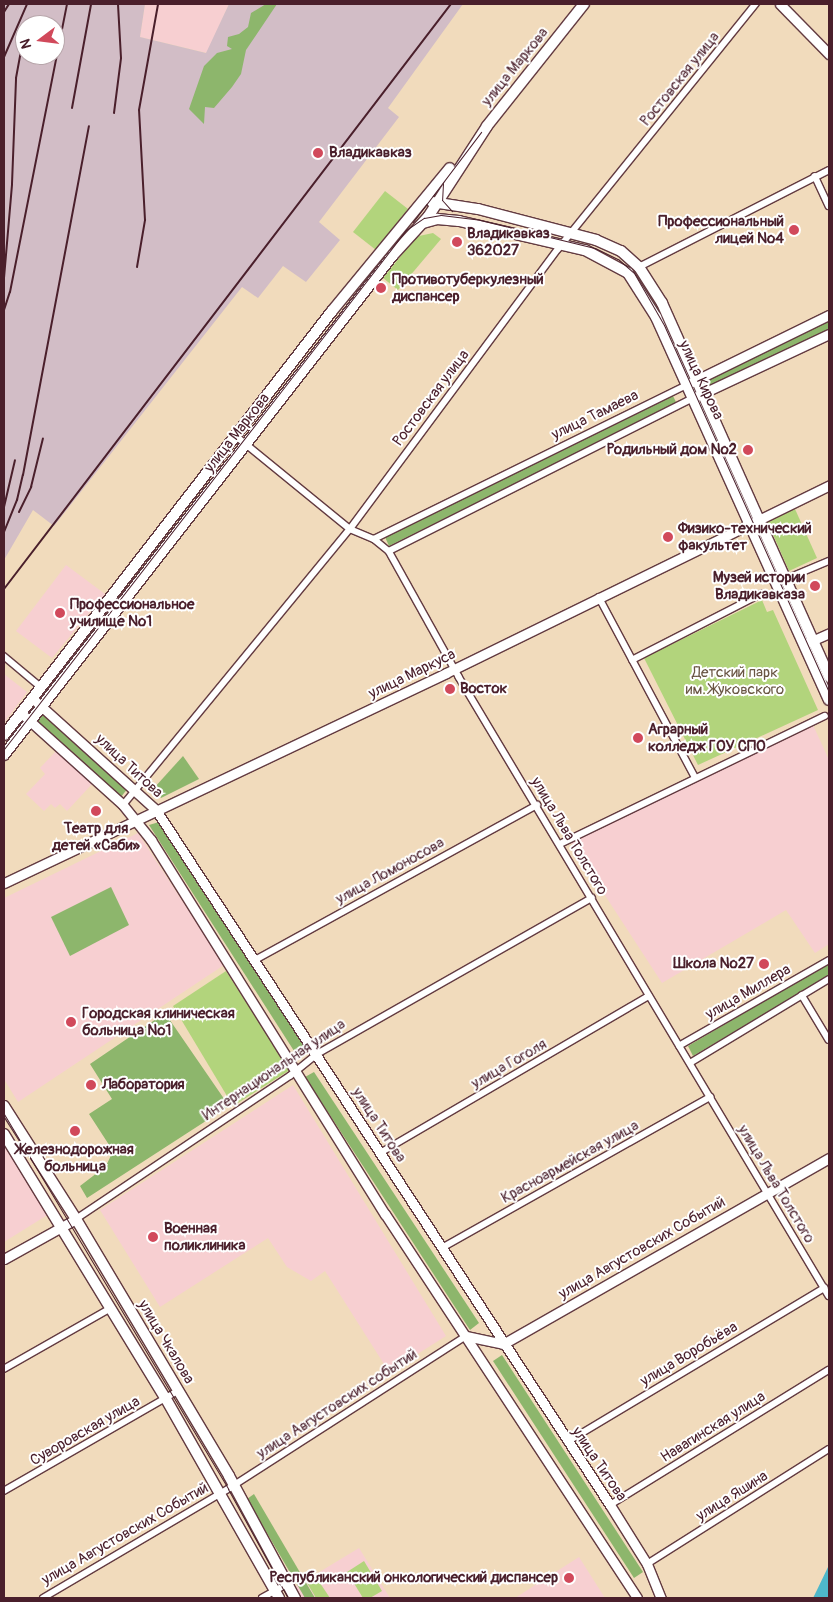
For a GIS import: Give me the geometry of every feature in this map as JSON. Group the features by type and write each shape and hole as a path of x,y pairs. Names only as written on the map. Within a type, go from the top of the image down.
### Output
{"main road":[{"name":"улица Маркова","path":"4,755 247,446 393,255 422,223 487,126 584,4"},
{"name":"улица Маркова","path":"4,735 332,311 479,131 487,126"},
{"path":"450,180 447,191 459,206"},
{"name":"улица Кирова","path":"421,204 436,202 459,206 573,233 610,244 639,267 662,303 692,382 693,398 786,580 829,700"},
{"name":"улица Кирова","path":"422,223 437,219 459,221 562,245 601,256 628,273 648,302 692,382 703,394 755,521 809,642 829,676"},
{"name":"улица Чкалова","path":"4,1106 76,1219 235,1486 295,1598"},
{"name":"улица Чкалова","path":"4,1134 62,1226 166,1399 221,1493 277,1595"}],"street":[{"name":"Ростовская улица","path":"123,805 350,529 562,245 756,4"},
{"path":"780,4 829,54"},
{"path":"639,267 829,170"},
{"path":"814,176 829,206"},
{"name":"улица Тамаева","path":"374,539 829,315"},
{"name":"улица Тамаева","path":"389,551 693,398 829,334"},
{"name":"улица Льва Толстого","path":"236,436 350,529 374,539 389,551 455,669 829,1296"},
{"name":"улица Маркуса","path":"4,883 136,818 455,669 829,485"},
{"path":"786,580 829,561"},
{"path":"632,660 761,594"},
{"path":"599,597 695,777"},
{"path":"809,642 829,633"},
{"path":"4,656 41,686"},
{"name":"улица Титова","path":"32,698 137,790 156,810 318,1054 503,1344 610,1505 647,1564 661,1598"},
{"path":"21,713 136,818 466,1336 637,1598"},
{"path":"560,844 695,777 825,716"},
{"name":"улица Ломоносова","path":"255,960 537,805"},
{"name":"Интернациональная улица","path":"4,1259 76,1219 296,1071 318,1054 592,898"},
{"name":"улица Миллера","path":"679,1046 829,960"},
{"name":"улица Миллера","path":"690,1063 829,979"},
{"path":"802,995 829,1040"},
{"name":"улица Гоголя","path":"380,1153 650,996"},
{"name":"Красноармейская улица","path":"442,1248 710,1097"},
{"name":"улица Августовских Событий","path":"503,1344 766,1191 829,1158"},
{"name":"улица Воробьёва","path":"567,1442 824,1288"},
{"path":"4,1369 111,1308"},
{"path":"466,1336 503,1344"},
{"name":"улица Августовских событий","path":"221,1493 235,1486 466,1336"},
{"name":"Навагинская улица","path":"610,1505 829,1370"},
{"name":"Суворовская улица","path":"4,1491 178,1391"},
{"name":"улица Яшина","path":"647,1564 829,1449"},
{"name":"улица Августовских Событий","path":"42,1598 221,1493"},
{"path":"262,1598 277,1595 287,1584"}],"shaded area":[{"path":"4,4 145,4 140,37 206,53 229,4 463,4 388,108 399,117 319,222 340,240 306,282 283,266 258,298 242,287 54,526 33,510 4,560"},
{"path":"145,4 229,4 207,53 140,37"},
{"name":"Профессиональное училище №1","path":"66,565 105,594 52,658 16,631"},
{"path":"4,674 27,692 4,723"},
{"path":"813,725 829,760 829,944 815,953 786,910 662,983 571,843"},
{"path":"58,749 93,783 67,811 60,804 55,808 51,804 44,811 26,794 45,774 40,768"},
{"name":"Городская клиническая больница №1","path":"138,833 224,965 18,1102 4,1079 4,898"},
{"path":"293,1085 446,1336 389,1372 325,1271 311,1281 287,1267 268,1238 160,1307 100,1210"},
{"path":"4,1141 49,1214 4,1242"},
{"path":"359,1548 390,1598 299,1598 293,1588"},
{"name":"Республиканский онкологический диспансер","path":"579,1557 605,1598 515,1598"}],"green space":[{"path":"266,4 277,4 246,50 241,74 232,87 214,108 205,107 204,124 189,109 204,66 217,53 232,49 227,46 228,37 239,34 248,27 251,13"},
{"path":"385,191 408,209 376,250 353,232"},
{"path":"433,233 441,239 398,290 383,278 413,241 419,236"},
{"path":"829,319 829,330 708,389 704,380"},
{"path":"673,396 677,404 389,546 385,537"},
{"path":"795,509 817,558 789,571 767,521"},
{"name":"Детский парк им. Жуковского","path":"762,600 767,612 773,610 818,710 698,765 644,658"},
{"path":"43,710 128,788 121,797 35,720"},
{"path":"183,756 199,779 161,798 154,788"},
{"path":"159,822 305,1048 296,1054 149,825"},
{"path":"111,887 129,925 70,956 51,917"},
{"path":"829,963 829,976 693,1056 688,1046"},
{"path":"226,971 290,1070 233,1106 173,1006"},
{"path":"165,1013 229,1106 87,1198 80,1186 106,1166 113,1151 89,1114 112,1099 90,1064"},
{"path":"314,1072 479,1323 470,1330 305,1077"},
{"path":"502,1355 643,1572 634,1578 493,1361"},
{"path":"254,1494 315,1598 305,1598 247,1499"},
{"path":"364,1561 382,1591 370,1598 363,1598 347,1572"},
{"path":"316,1577 330,1598 316,1598 307,1583"}],"water":[{"path":"829,1565 829,1598 813,1598 816,1592"}],"tram line":[{"path":"413,222 481,132"},
{"path":"443,183 442,200 452,211"},
{"path":"4,749 406,230 424,218 441,215 480,220 595,248 618,259 634,273 664,325 829,692"},
{"path":"4,1114 228,1489 288,1598"}],"railway":[{"path":"4,12 9,4"},
{"path":"4,57 27,4"},
{"path":"4,310 10,292 67,4"},
{"path":"72,108 91,4"},
{"path":"114,113 121,58 118,4"},
{"path":"137,267 145,220 139,110 158,4"},
{"path":"4,589 451,4"},
{"path":"4,278 12,184 16,78 18,65"},
{"path":"4,532 17,500 23,475 89,126"},
{"path":"19,512 31,487 43,438"},
{"path":"4,507 15,460"}],"place":[{"name":"Владикавказ","path":"318,153"},
{"name":"Профессиональный лицей №4","path":"794,230"},
{"name":"Владикавказ 362027","path":"457,242"},
{"name":"Противотуберкулезный диспансер","path":"381,288"},
{"name":"Родильный дом №2","path":"748,450"},
{"name":"Физико-технический факультет","path":"668,537"},
{"name":"Музей истории Владикавказа","path":"815,586"},
{"name":"Профессиональное училище №1","path":"60,613"},
{"name":"Восток","path":"450,689"},
{"name":"Аграрный колледж ГОУ СПО","path":"638,738"},
{"name":"Театр для детей «Саби»","path":"96,811"},
{"name":"Школа №27","path":"764,964"},
{"name":"Городская клиническая больница №1","path":"71,1022"},
{"name":"Лаборатория","path":"91,1085"},
{"name":"Железнодорожная больница","path":"75,1131"},
{"name":"Военная поликлиника","path":"153,1237"},
{"name":"Республиканский онкологический диспансер","path":"569,1578"}]}
